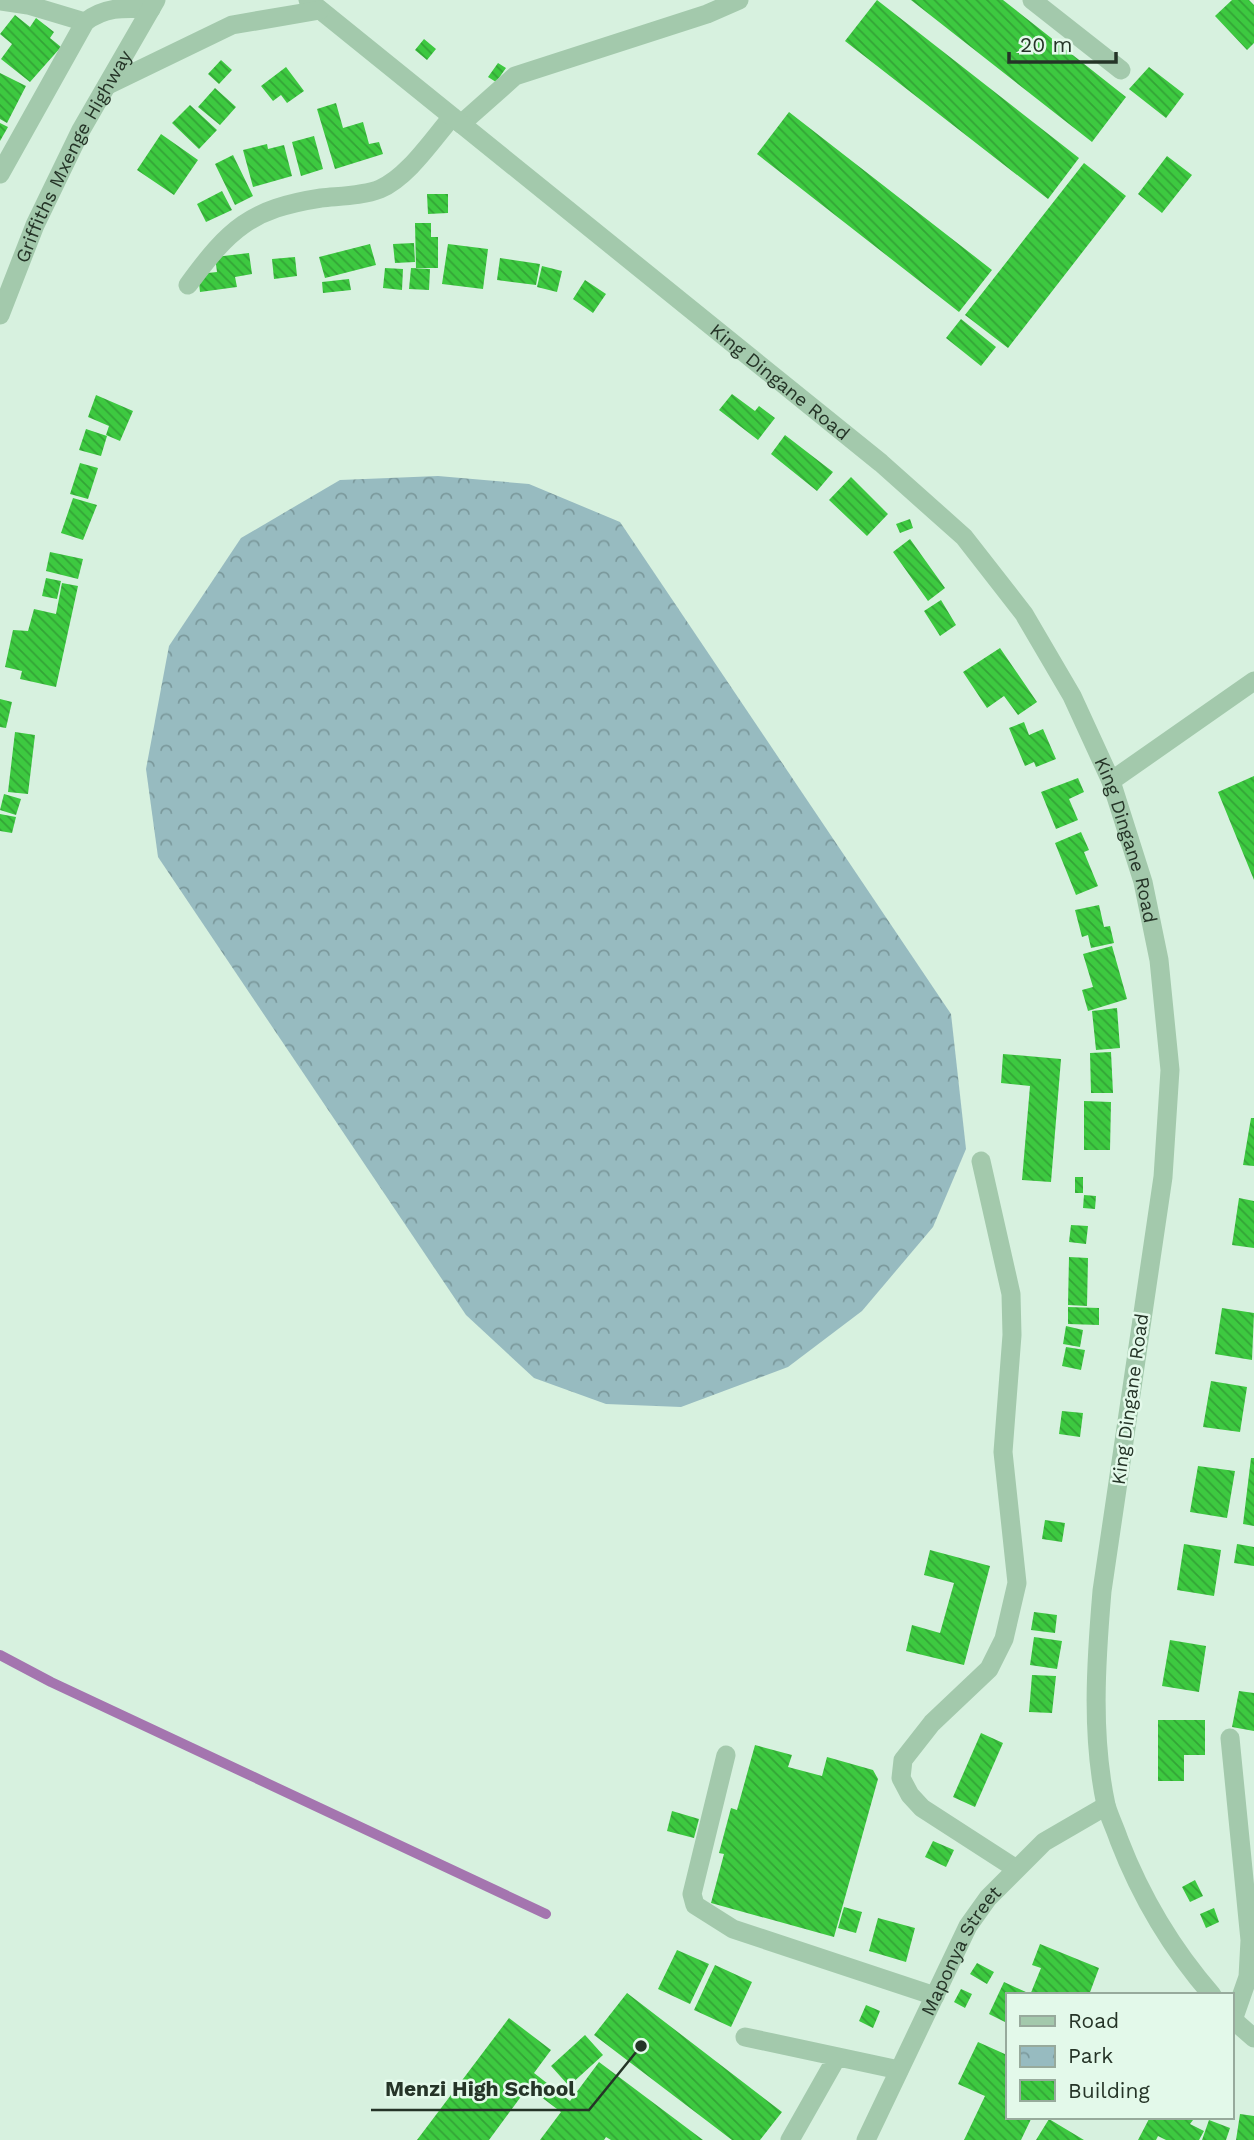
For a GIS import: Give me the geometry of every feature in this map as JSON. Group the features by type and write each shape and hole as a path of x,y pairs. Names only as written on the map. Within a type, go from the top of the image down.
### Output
{"street":[{"path":"188,285 213,251 238,225 267,211 302,201 380,189 401,174 457,121 514,76 707,14 739,0"},
{"path":"1032,0 1121,70"},
{"path":"0,1 28,5 85,22"},
{"path":"0,174 85,22 96,13 115,7 153,5"},
{"name":"Griffiths Mxenge Highway","path":"0,315 35,225 81,130 153,5"},
{"path":"108,85 232,25 314,5"},
{"name":"King Dingane Road","path":"314,5 881,463 964,537 1024,614 1072,696 1111,781 1148,908 1159,960 1170,1070 1163,1178 1102,1591 1097,1658 1097,1734 1106,1806 1133,1875 1158,1923 1210,1993"},
{"path":"1111,781 1254,681"},
{"path":"981,1161 1011,1294 1012,1335 1003,1452 1017,1583 1004,1639 989,1669 915,1741 903,1760 901,1778 910,1795 922,1808 1015,1868"},
{"path":"1230,1738 1250,1940 1248,1977 1233,2016"},
{"path":"726,1755 692,1894 695,1905 733,1929 935,1996"},
{"name":"Maponya Street","path":"866,2140 968,1926 988,1898 1015,1868 1044,1842 1106,1806"},
{"path":"1233,2020 1254,2038"},
{"path":"745,2037 900,2070"},
{"path":"790,2140 837,2057"}],"green space":[{"path":"438,476 529,484 620,522 951,1014 966,1149 933,1227 862,1311 788,1367 681,1407 606,1404 534,1378 466,1315 158,857 146,769 169,646 241,538 340,480"}],"building":[{"path":"877,0 1079,158 1048,199 845,41"},
{"path":"911,0 1003,0 1126,97 1092,142"},
{"path":"1232,0 1249,0 1254,5 1254,43 1247,50 1215,16"},
{"path":"15,15 30,27 36,18 54,32 50,38 61,47 30,82 1,59 12,44 0,34"},
{"path":"424,39 436,49 427,60 415,50"},
{"path":"221,60 232,70 219,84 208,74"},
{"path":"498,63 506,68 496,82 488,77"},
{"path":"286,67 304,91 287,103 281,95 273,101 261,86"},
{"path":"1149,67 1184,94 1166,118 1129,89"},
{"path":"0,73 26,86 7,123 0,119"},
{"path":"215,88 236,107 220,125 198,107"},
{"path":"336,103 343,128 363,122 369,144 379,142 383,154 335,169 317,109"},
{"path":"190,105 217,130 199,149 172,123"},
{"path":"789,112 992,270 959,312 757,154"},
{"path":"0,123 8,127 0,141"},
{"path":"161,134 198,160 174,195 137,170"},
{"path":"314,136 323,169 301,176 292,142"},
{"path":"267,144 268,149 284,145 292,176 253,187 243,150"},
{"path":"233,155 253,196 235,205 215,164"},
{"path":"1167,156 1192,175 1162,213 1138,194"},
{"path":"1084,163 1126,196 1008,348 965,315"},
{"path":"222,191 232,210 206,222 197,204"},
{"path":"427,194 448,194 448,213 428,214"},
{"path":"415,223 431,223 431,237 438,237 438,268 416,268"},
{"path":"414,243 415,262 395,263 393,244"},
{"path":"370,244 376,265 325,278 319,257"},
{"path":"448,244 488,249 483,289 442,284"},
{"path":"249,253 252,274 235,277 237,287 200,292 198,274 217,272 215,257"},
{"path":"295,257 297,276 274,279 272,259"},
{"path":"500,258 540,264 536,285 497,280"},
{"path":"542,266 562,271 557,292 537,287"},
{"path":"385,268 403,269 402,290 383,288"},
{"path":"411,268 430,269 429,290 409,289"},
{"path":"349,279 351,290 323,293 322,282"},
{"path":"585,280 606,294 593,313 573,299"},
{"path":"961,319 996,347 981,366 946,338"},
{"path":"732,394 755,411 759,406 775,418 758,440 719,410"},
{"path":"96,395 133,411 120,441 106,435 109,426 88,417"},
{"path":"86,429 107,436 101,456 79,450"},
{"path":"785,435 833,472 817,491 771,454"},
{"path":"80,463 98,468 88,499 70,494"},
{"path":"851,477 888,514 867,536 829,500"},
{"path":"73,498 97,505 83,540 61,533"},
{"path":"910,519 913,528 900,533 896,524"},
{"path":"910,539 945,588 928,601 893,552"},
{"path":"50,552 83,559 78,579 46,571"},
{"path":"46,578 61,581 57,599 42,596"},
{"path":"62,583 78,586 56,687 20,679 22,671 5,667 13,630 28,631 34,609 56,614"},
{"path":"941,600 956,625 940,636 924,611"},
{"path":"1000,648 1037,702 1018,715 1004,696 987,708 963,672"},
{"path":"0,699 12,702 6,728 0,727"},
{"path":"1024,722 1029,735 1043,729 1056,759 1036,767 1034,762 1025,766 1009,728"},
{"path":"15,732 35,735 28,794 8,792"},
{"path":"1254,776 1254,880 1218,792"},
{"path":"1078,778 1084,792 1069,799 1078,820 1056,829 1041,792"},
{"path":"4,794 21,799 16,815 0,810"},
{"path":"0,814 16,817 12,833 0,831"},
{"path":"1081,832 1089,850 1084,852 1098,886 1076,895 1055,843"},
{"path":"1099,905 1104,927 1110,926 1114,943 1091,948 1088,935 1082,937 1075,910"},
{"path":"1112,946 1127,999 1088,1011 1082,990 1093,987 1083,954"},
{"path":"1117,1008 1120,1048 1096,1050 1092,1011"},
{"path":"1111,1052 1113,1093 1091,1093 1090,1053"},
{"path":"1003,1054 1061,1059 1051,1182 1022,1180 1030,1086 1001,1083"},
{"path":"1084,1101 1111,1102 1110,1150 1084,1150"},
{"path":"1251,1118 1254,1118 1254,1166 1243,1165"},
{"path":"1075,1177 1083,1177 1083,1193 1075,1193"},
{"path":"1084,1195 1096,1196 1095,1209 1083,1208"},
{"path":"1239,1198 1254,1201 1254,1248 1232,1245"},
{"path":"1071,1225 1088,1226 1086,1244 1069,1242"},
{"path":"1069,1257 1088,1258 1087,1306 1068,1305"},
{"path":"1068,1307 1099,1308 1099,1325 1068,1324"},
{"path":"1222,1308 1254,1313 1252,1360 1215,1354"},
{"path":"1066,1326 1083,1330 1080,1347 1063,1344"},
{"path":"1066,1347 1085,1350 1081,1370 1062,1366"},
{"path":"1211,1381 1247,1387 1240,1432 1203,1427"},
{"path":"1062,1411 1083,1413 1080,1437 1059,1434"},
{"path":"1251,1458 1254,1458 1254,1526 1243,1524"},
{"path":"1198,1466 1235,1471 1227,1518 1190,1512"},
{"path":"1045,1520 1065,1523 1062,1542 1042,1539"},
{"path":"1184,1544 1221,1550 1214,1596 1177,1590"},
{"path":"1237,1544 1254,1547 1254,1566 1234,1563"},
{"path":"930,1550 990,1566 964,1665 906,1651 912,1625 940,1633 954,1583 924,1575"},
{"path":"1034,1612 1057,1615 1055,1633 1031,1630"},
{"path":"1034,1637 1062,1641 1057,1669 1030,1665"},
{"path":"1170,1640 1206,1646 1199,1692 1162,1686"},
{"path":"1032,1675 1056,1676 1052,1713 1029,1712"},
{"path":"1239,1691 1254,1693 1254,1731 1232,1727"},
{"path":"1158,1720 1205,1720 1205,1755 1184,1755 1184,1781 1158,1781"},
{"path":"981,1733 1003,1743 975,1807 953,1797"},
{"path":"755,1745 792,1755 788,1767 822,1776 827,1757 873,1770 878,1779 834,1937 711,1903 724,1854 719,1853 731,1808 737,1810"},
{"path":"672,1811 699,1819 694,1838 667,1831"},
{"path":"933,1841 954,1850 946,1867 925,1857"},
{"path":"1195,1880 1203,1896 1190,1902 1182,1887"},
{"path":"844,1907 862,1912 856,1933 838,1928"},
{"path":"1214,1908 1219,1922 1206,1928 1200,1914"},
{"path":"878,1918 915,1928 906,1962 869,1951"},
{"path":"1040,1944 1099,1968 1090,1993 1031,1993 1041,1968 1032,1965"},
{"path":"677,1950 709,1964 690,2004 658,1989"},
{"path":"977,1963 994,1972 987,1984 970,1974"},
{"path":"715,1965 752,1982 731,2027 694,2010"},
{"path":"1004,1982 1028,1993 1006,1993 1006,2022 989,2014"},
{"path":"961,1989 972,1994 965,2008 954,2002"},
{"path":"627,1993 782,2112 760,2140 732,2140 594,2035"},
{"path":"866,2005 880,2011 873,2028 859,2021"},
{"path":"509,2018 551,2050 534,2073 570,2101 599,2062 703,2140 611,2140 606,2137 604,2140 540,2140 561,2112 528,2087 489,2140 417,2140"},
{"path":"585,2035 603,2055 569,2086 551,2066"},
{"path":"978,2042 1006,2055 1006,2119 1031,2119 1021,2140 964,2140 985,2096 958,2084"},
{"path":"1240,2114 1254,2116 1254,2140 1236,2140"},
{"path":"1049,2119 1084,2140 1036,2140"},
{"path":"1149,2119 1191,2119 1193,2120 1190,2124 1204,2131 1199,2140 1166,2140 1158,2136 1156,2140 1138,2140"},
{"path":"1209,2120 1230,2128 1226,2140 1202,2140"}],"waterway":[{"path":"0,1655 51,1682 546,1914"}],"place":[{"name":"Menzi High School","path":"641,2046"}]}
